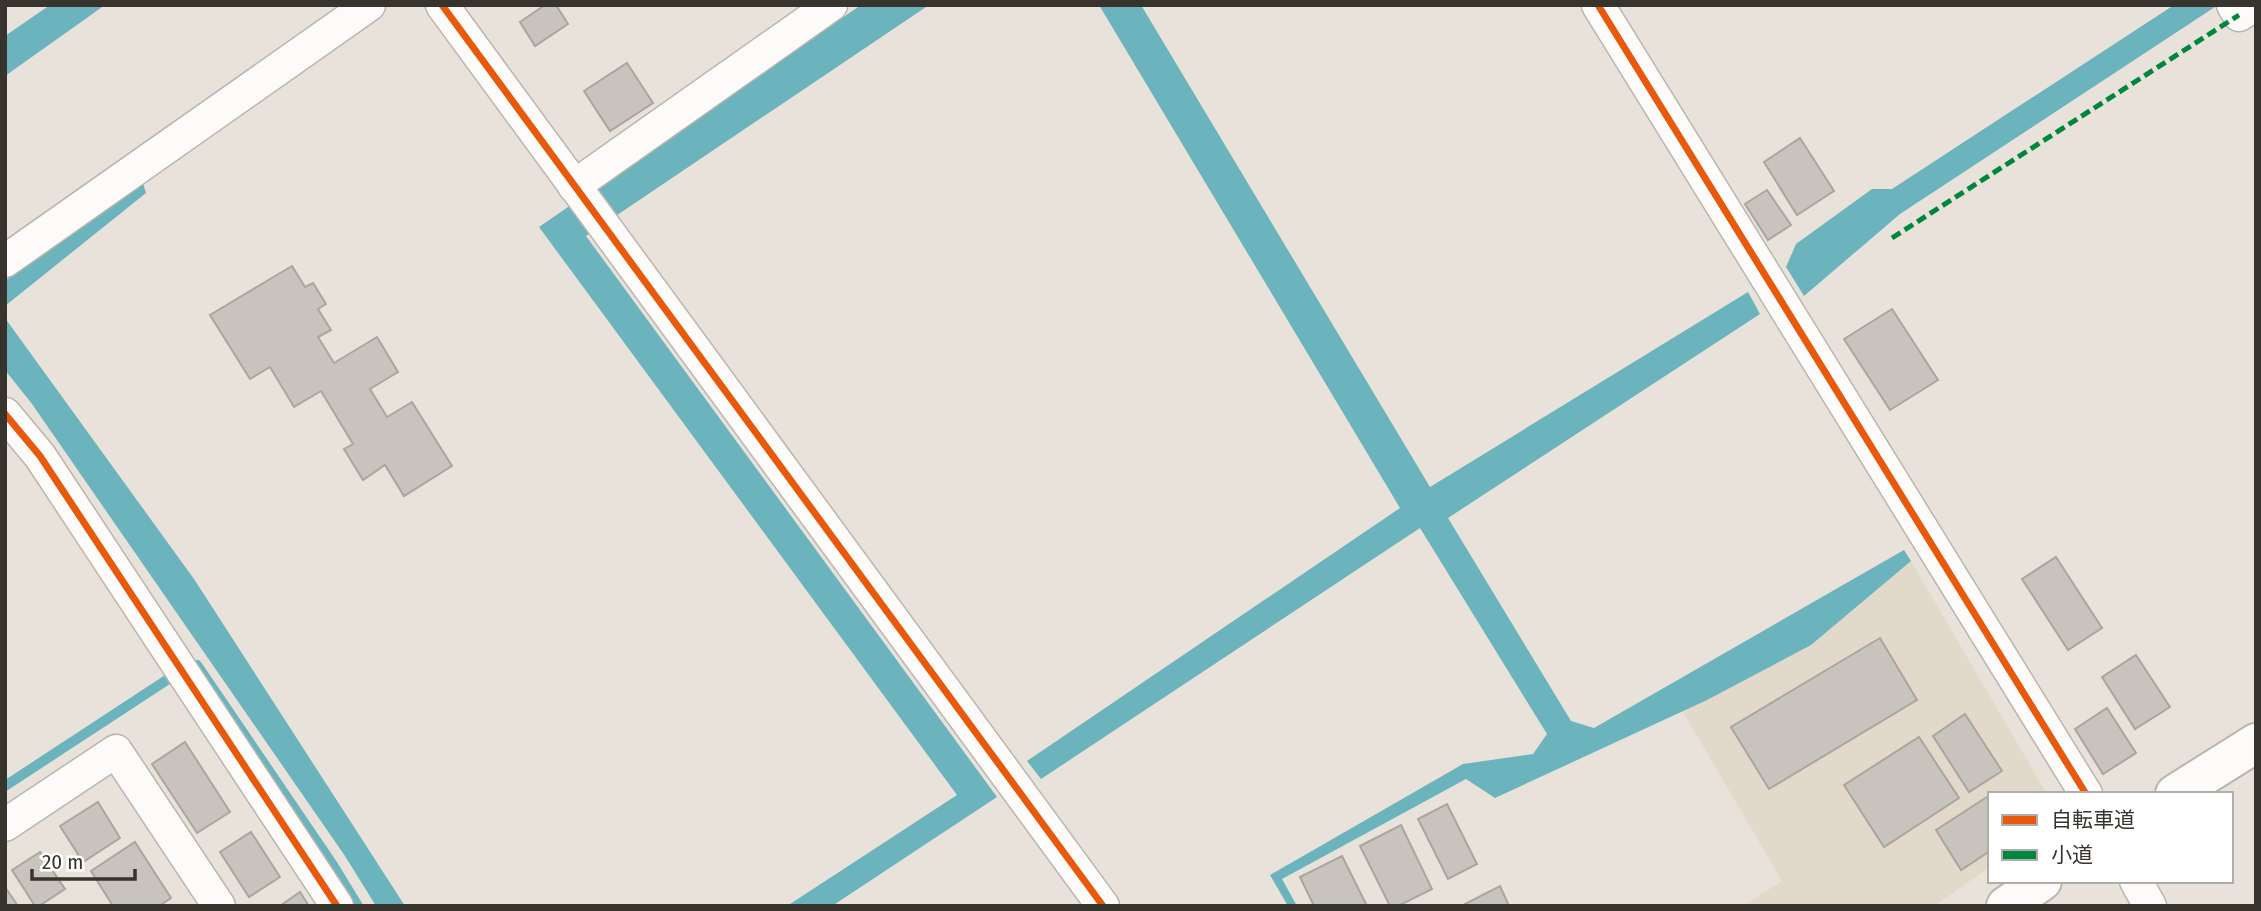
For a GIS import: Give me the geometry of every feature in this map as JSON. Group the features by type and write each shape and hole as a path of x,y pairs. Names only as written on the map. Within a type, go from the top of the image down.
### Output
{"main road":[{"path":"2178,792 2256,743"},
{"path":"2006,906 2039,883"}],"street":[{"path":"5,261 369,5"},
{"path":"442,5 1103,906"},
{"path":"574,186 831,5"},
{"path":"1598,5 2085,792"},
{"path":"5,414 40,456 337,906"},
{"path":"5,825 116,751 219,906"},
{"path":"2137,883 2150,906"}],"shaded area":[{"path":"1911,561 2046,792 1988,792 1988,868 1934,906 1743,906 1782,881 1676,700"}],"water":[{"path":"50,5 105,5 5,76 5,36"},
{"path":"861,5 929,5 586,236 997,797 832,906 787,906 957,795 539,227"},
{"path":"1099,5 1141,5 1430,487 1748,292 1760,314 1448,518 1571,721 1594,728 1904,550 1911,561 1811,645 1707,700 1495,798 1466,779 1282,879 1297,906 1288,906 1270,875 1463,764 1533,754 1547,734 1420,528 1041,779 1027,761 1400,508"},
{"path":"2174,5 2218,5 1900,214 1804,296 1786,267 1796,244 1872,189 1892,189"},
{"path":"142,180 146,193 5,306 5,281"},
{"path":"5,318 194,579 405,906 376,906 345,856 32,404 5,370"}],"building":[{"path":"545,5 556,5 568,24 535,46 520,22"},
{"path":"627,63 653,103 610,131 584,91"},
{"path":"1800,138 1834,191 1797,215 1764,162"},
{"path":"1767,190 1791,225 1768,240 1745,204"},
{"path":"292,266 305,287 313,283 326,304 318,309 331,330 318,337 334,363 377,337 398,372 370,389 387,417 412,402 452,466 404,496 385,465 363,480 344,449 353,444 321,391 294,407 270,367 250,379 210,315"},
{"path":"1892,309 1938,380 1890,410 1844,339"},
{"path":"2056,557 2102,628 2068,650 2022,579"},
{"path":"1880,638 1917,700 1769,789 1731,727"},
{"path":"2136,655 2170,707 2135,729 2102,677"},
{"path":"2107,708 2136,753 2103,774 2075,729"},
{"path":"1965,714 2002,771 1969,792 1933,736"},
{"path":"1919,737 1959,798 1884,847 1844,785"},
{"path":"185,742 230,812 197,833 152,764"},
{"path":"1988,796 1988,852 1961,870 1936,830"},
{"path":"98,802 120,838 83,862 60,826"},
{"path":"1447,804 1477,864 1448,879 1418,819"},
{"path":"1401,825 1432,889 1398,906 1390,906 1360,846"},
{"path":"251,832 280,877 249,897 220,852"},
{"path":"135,842 171,898 159,906 113,906 91,871"},
{"path":"40,852 65,889 35,906 12,870"},
{"path":"1342,856 1367,906 1314,906 1300,877"},
{"path":"1500,886 1509,906 1466,906 1465,904"},
{"path":"5,887 18,906 5,906"},
{"path":"300,892 309,906 280,906"}],"waterway":[{"path":"197,665 358,906"},
{"path":"5,786 179,672"}],"marked path":[{"path":"1892,238 2239,15"}],"cycle path":[{"path":"442,5 1103,906"},
{"path":"1598,5 2085,792"},
{"path":"5,414 40,456 337,906"}]}
